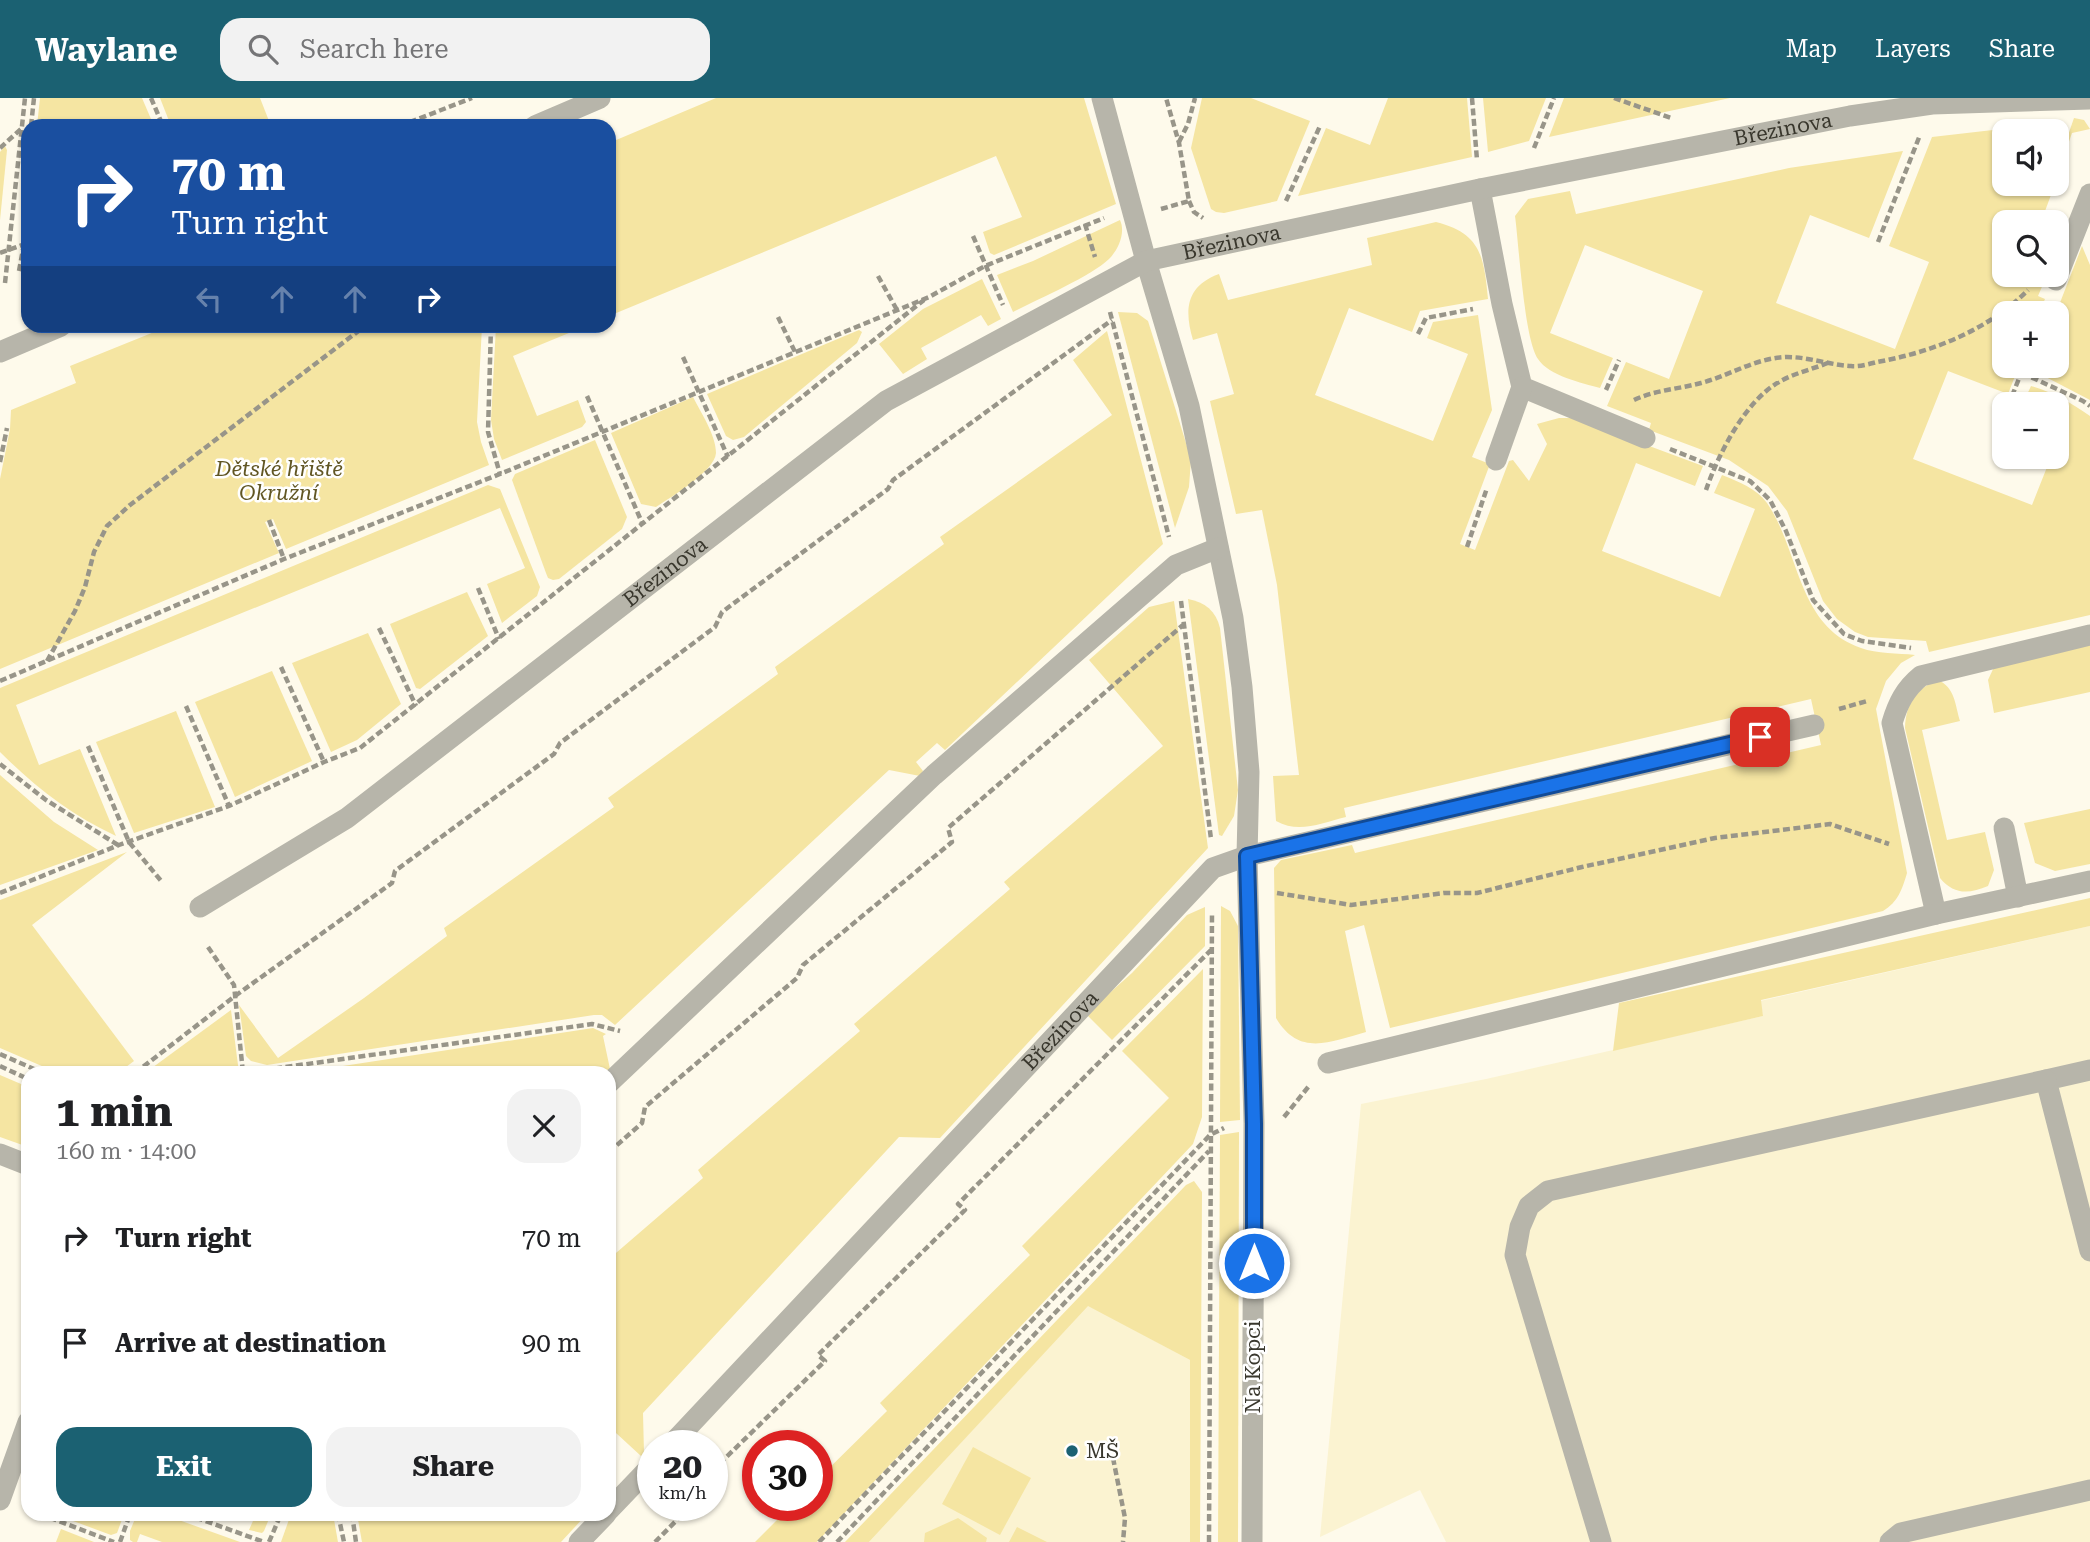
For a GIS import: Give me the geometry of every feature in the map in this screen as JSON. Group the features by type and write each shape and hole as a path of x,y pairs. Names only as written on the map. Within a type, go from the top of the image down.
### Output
{"street":[{"path":"551,119 600,98"},
{"path":"1102,98 1189,406 1233,618 1249,772 1247,856"},
{"name":"Březinova","path":"200,906 347,818 886,401 1146,261 1480,189 1850,116 1933,104 2090,99"},
{"path":"1480,189 1502,304 1522,387 1496,460"},
{"path":"2069,247 2090,194"},
{"path":"0,352 45,333"},
{"path":"1522,387 1645,438"},
{"path":"616,1076 934,775 1176,565 1218,548"},
{"path":"1936,914 1892,723 1899,701 1910,685 1922,676 2090,635"},
{"name":"Březinova","path":"685,1430 1213,868 1247,856 1814,725"},
{"path":"2004,828 2018,897"},
{"name":"Na Kopci","path":"1247,856 1254,1124 1252,1542"},
{"path":"1328,1063 1936,914 2090,881"},
{"path":"1601,1542 1515,1255 1520,1227 1529,1206 1548,1191 2090,1070"},
{"path":"2046,1080 2090,1251"},
{"path":"0,1154 21,1162"},
{"path":"0,1500 21,1442"},
{"path":"616,1503 637,1481"},
{"path":"1890,1542 1900,1533 2090,1490"},
{"path":"579,1542 599,1521"}],"path":[{"path":"23,119 26,98"},
{"path":"32,119 34,98"},
{"path":"150,98 160,119"},
{"path":"418,119 472,98"},
{"path":"1133,209 1159,209 1189,201 1179,143 1166,98"},
{"path":"1179,143 1188,124 1195,98"},
{"path":"1472,98 1480,189"},
{"path":"1534,149 1554,98"},
{"path":"1614,98 1671,118"},
{"path":"1878,242 1933,104"},
{"path":"1284,205 1320,126"},
{"path":"0,148 21,129"},
{"path":"5,283 21,129"},
{"path":"0,681 284,559 500,474 897,310 985,266 1085,224"},
{"path":"973,236 1015,331"},
{"path":"0,253 21,245"},
{"path":"0,247 7,250"},
{"path":"19,271 21,263"},
{"path":"878,276 897,310"},
{"path":"1595,417 1644,395 1703,383 1752,363 1787,357 1852,367 1926,351 1985,325 2014,305 2031,287"},
{"path":"0,893 119,845 229,806 360,748 929,296"},
{"path":"1418,334 1426,318 1502,304"},
{"path":"778,317 795,352"},
{"path":"145,1066 234,996 392,883 396,871 554,754 560,743 715,626 722,612 888,489 893,480 1112,320 1176,565 1184,624 947,828 952,842 803,965 797,978 645,1107 642,1123 616,1146"},
{"path":"46,663 75,611 85,587 94,552 107,526 130,505 356,333"},
{"path":"491,333 488,432 500,474"},
{"path":"683,356 728,457"},
{"path":"1706,490 1714,467 1758,397 1779,382 1832,362"},
{"path":"2033,378 2090,406"},
{"path":"587,396 643,525"},
{"path":"0,462 7,428"},
{"path":"1645,438 1750,481 1770,500 1786,531 1813,600 1844,634 1862,641 1924,649 1935,673"},
{"path":"1467,547 1496,460"},
{"path":"269,520 284,559"},
{"path":"478,587 499,639"},
{"path":"379,628 416,706"},
{"path":"281,667 324,762"},
{"path":"1814,725 1820,715 1875,699 1899,701"},
{"path":"186,706 229,806"},
{"path":"88,746 129,842 162,882"},
{"path":"0,764 46,800 119,845"},
{"path":"1249,888 1351,905 1444,893 1478,893 1715,838 1830,824 1923,856"},
{"path":"208,947 234,985 242,1066"},
{"path":"728,1455 825,1361 818,1355 965,1210 958,1204 1212,950"},
{"path":"293,1066 592,1024 655,1039"},
{"path":"0,1054 27,1066"},
{"path":"1254,1124 1283,1119 1328,1063"},
{"path":"0,1066 21,1076"},
{"path":"819,1542 1210,1135 1209,1542"},
{"path":"837,1542 1209,1151"},
{"path":"1113,1458 1125,1518 1123,1542"},
{"path":"58,1521 114,1542"},
{"path":"120,1542 128,1521"},
{"path":"206,1521 266,1542 277,1521"},
{"path":"340,1521 344,1542"},
{"path":"353,1521 356,1542"},
{"path":"655,1542 676,1521"}],"shaded area":[{"path":"2090,926 2090,1542 1446,1542 1420,1490 1320,1537 1361,1104 1486,1079 1763,1016 1760,1001"},
{"name":"MŠ","path":"1088,1305 1190,1360 1190,1542 869,1542"}],"green space":[{"path":"40,98 142,98 151,119 38,119"},
{"path":"160,98 260,98 268,119 168,119"},
{"path":"716,98 1084,98 1116,204 994,255 990,253 983,232 1022,217 996,156 616,313 616,140"},
{"path":"1202,98 1251,98 1310,121 1277,201 1224,213 1211,209 1191,148"},
{"path":"1388,98 1467,98 1472,157 1298,196 1326,128 1370,145"},
{"path":"1483,98 1546,98 1529,141 1488,152"},
{"path":"1564,98 1730,98 1549,137"},
{"path":"2074,118 2084,120 2090,129 2072,133 2069,142"},
{"path":"1992,130 1992,196 2051,196 2045,210 1992,210 1992,287 2042,287 2038,296 2045,299 1992,301 1992,378 2014,378 2009,392 1948,371 1913,459 2032,505 2046,469 2069,469 2069,402 2090,416 2090,615 1929,652 1926,641 1868,637 1855,632 1837,619 1823,601 1787,511 1768,486 1729,460 1649,430 1651,423 1607,406 1626,362 1669,379 1703,291 1585,245 1550,333 1613,358 1600,388 1575,381 1543,365 1533,348 1526,313 1515,216 1528,199 1570,191 1576,214 1789,168 1903,151 1869,238 1810,215 1776,303 1895,349 1929,262 1889,246 1932,137"},
{"path":"5,146 7,150 0,220 0,152"},
{"path":"1120,220 1120,241 1109,259 1077,280 1013,312 997,275"},
{"path":"1436,222 1463,233 1471,240 1482,259 1488,299 1420,311 1412,332 1349,308 1315,395 1433,441 1468,354 1427,338 1433,322 1478,315 1492,410 1472,457 1490,464 1460,544 1475,550 1509,461 1513,460 1529,481 1547,444 1537,424 1559,418 1574,418 1703,466 1695,486 1636,463 1602,551 1720,597 1755,509 1714,493 1722,475 1758,493 1778,522 1802,585 1824,623 1840,637 1861,648 1915,655 1901,663 1886,681 1876,709 1907,873 1899,895 1883,911 1390,1028 1364,925 1345,931 1366,1032 1328,1042 1305,1042 1285,1030 1276,1018 1274,868 1281,860 1352,845 1355,853 1821,745 1811,699 1344,808 1346,817 1319,824 1293,827 1276,821 1273,776 1299,775 1277,585 1262,510 1236,514 1210,401 1234,394 1217,333 1193,340 1189,319 1190,300 1200,285 1219,274 1228,300 1372,265 1367,238"},
{"path":"2082,246 2090,265 2090,400 2048,378 2069,378 2069,301 2061,301 2066,287 2069,287 2069,280"},
{"path":"982,279 1001,319 988,326 981,315 921,348 927,359 903,374 879,344 923,309"},
{"path":"1118,312 1137,313 1148,321 1191,459 1189,487 1175,528"},
{"path":"859,330 862,332 857,343 744,437 733,440 726,436 707,394"},
{"path":"1107,331 1163,544 945,750 937,743 916,762 923,771 920,776 889,770 615,1025 602,1015 594,1015 267,1065 251,1061 246,1056 239,1005 278,1058 447,936 444,928 614,807 608,798 778,674 775,667 944,544 940,537 1112,415 1073,360"},
{"name":"Dětské hřiště Okružní","path":"152,333 482,333 477,422 489,465 286,549 273,519 265,522 279,553 0,669 0,479 11,410 76,383 70,366"},
{"path":"496,333 569,333 513,356 537,416 578,400 586,422 582,427 502,460 494,439 491,420"},
{"path":"2031,386 2049,392 2028,392"},
{"path":"693,397 714,439 714,460 701,475 656,507 641,504 611,433"},
{"path":"595,440 627,517 622,529 559,579 553,580 548,578 512,480 515,474"},
{"path":"488,485 500,489 540,587 537,596 502,623 487,584 525,568 500,508 16,705 39,765 80,749 116,836 54,799 0,752 0,688"},
{"path":"467,592 488,636 420,689 416,688 390,624"},
{"path":"1188,599 1209,608 1220,628 1238,790 1234,816 1222,836 1219,835"},
{"path":"1174,601 1208,848 940,1138 899,1137 643,1413 643,1430 637,1430 637,1452 616,1433 616,1253 703,1178 698,1170 860,1031 854,1024 1010,889 1004,882 1163,746 1089,660 1149,607"},
{"path":"368,633 401,704 357,740 331,752 292,663"},
{"path":"2090,645 2090,692 1994,713 1988,680 1994,667"},
{"path":"272,671 312,761 235,797 195,702"},
{"path":"1937,680 1951,691 1960,721 1922,730 1947,840 1985,832 1994,870 1988,886 1974,891 1956,890 1940,878 1905,728 1907,712 1917,693"},
{"path":"176,711 215,807 134,833 96,742"},
{"path":"0,775 54,822 98,850 0,885"},
{"path":"2090,809 2090,864 2055,871 2035,863 2024,823"},
{"path":"127,852 32,925 134,1061 127,1066 42,1066 0,1048 0,900"},
{"path":"2090,898 2090,926 1761,1000 1763,1016 1613,1051 1619,1003"},
{"path":"1221,906 1230,911 1238,926 1240,1120 1220,1122"},
{"path":"1205,907 1205,946 1112,1040 1086,1014 1132,973 1187,915"},
{"path":"1203,969 1202,1117 1193,1144 817,1542 755,1542 776,1521 833,1521 833,1464 887,1411 880,1403 1030,1255 1022,1246 1169,1098 1122,1051"},
{"path":"231,1010 238,1066 155,1066"},
{"path":"593,1028 606,1034 603,1036 609,1066 343,1066"},
{"path":"0,1075 21,1084 21,1144 0,1137"},
{"path":"1239,1132 1238,1542 1218,1542 1220,1135"},
{"path":"1194,1181 1202,1192 1200,1542 1190,1542 1190,1360 1088,1306 869,1542 845,1542 1186,1185"},
{"path":"973,1447 1031,1478 1000,1535 942,1504"},
{"path":"958,1518 987,1538 986,1542 924,1542 925,1533"},
{"path":"73,1521 121,1521 117,1533 111,1535"},
{"path":"134,1521 182,1521 240,1542 162,1542 140,1534 137,1542 133,1542 130,1540"},
{"path":"253,1521 268,1521 262,1533 249,1530"},
{"path":"288,1521 334,1521 338,1542 281,1542"},
{"path":"358,1521 580,1521 561,1542 362,1542"},
{"path":"1017,1527 1047,1542 1009,1542"},
{"path":"61,1529 94,1542 56,1542"}],"place":[{"name":"MŠ","path":"1072,1451"}],"route":[{"path":"1254,1263 1254,1124 1247,856 1760,737"}]}
